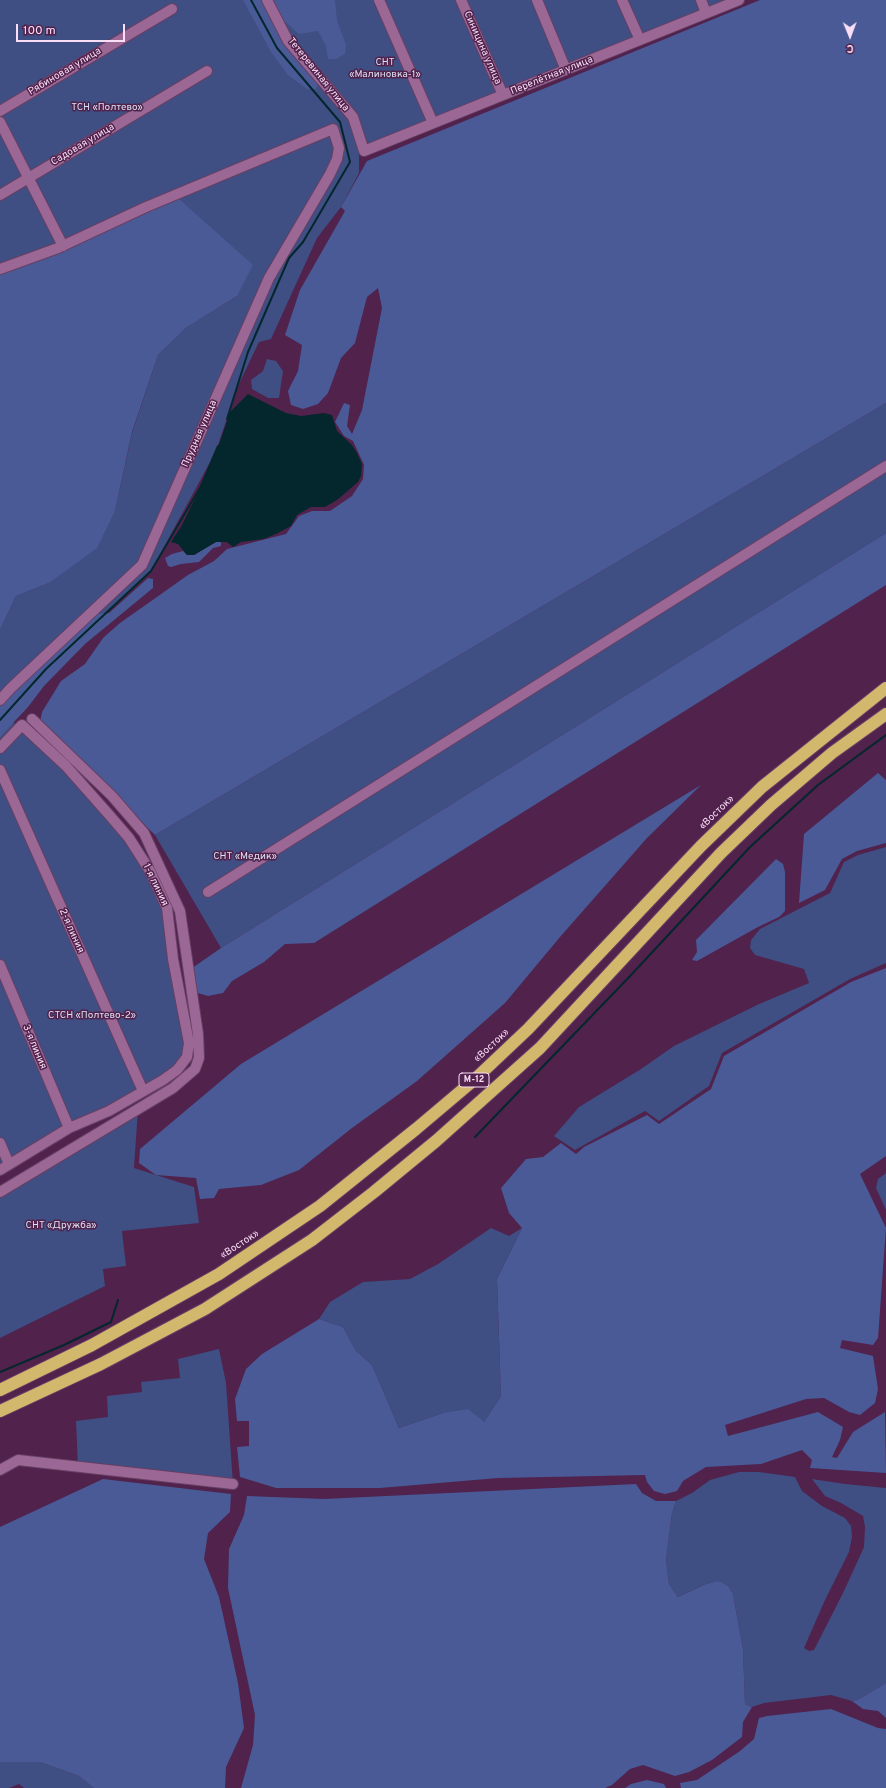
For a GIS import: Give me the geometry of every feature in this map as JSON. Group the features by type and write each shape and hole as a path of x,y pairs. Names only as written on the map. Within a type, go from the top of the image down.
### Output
{"highway":[{"name":"«Восток»","path":"0,1390 92,1345 219,1274 331,1197 474,1080 528,1029 701,846 762,787 886,688"},
{"name":"М-12","path":"0,1411 101,1364 205,1309 312,1240 374,1192 436,1141 540,1048 721,854 772,806 832,753 886,714"}],"street":[{"name":"Тетеревиная улица","path":"267,0 288,41 353,117 364,151"},
{"path":"379,0 433,123"},
{"name":"Синицина улица","path":"461,0 503,95"},
{"path":"537,0 566,70"},
{"path":"622,0 640,40"},
{"path":"701,0 706,13"},
{"name":"Перелётная улица","path":"364,151 739,0"},
{"name":"Рябиновая улица","path":"0,111 172,9"},
{"name":"Садовая улица","path":"0,195 207,71"},
{"path":"0,122 63,246 0,269"},
{"name":"Прудная улица","path":"0,700 142,565 269,278 330,174 337,159 339,148 333,129 146,207 63,246"},
{"path":"208,892 886,466"},
{"path":"0,1192 173,1088 195,1069 199,1058 198,1034 180,911 144,833 112,796 32,719"},
{"name":"1-я линия","path":"0,748 22,725 66,766 129,838 150,871 167,908 173,959 189,1043 187,1056 178,1070 109,1111 69,1128 0,1170"},
{"name":"2-я линия","path":"0,770 142,1091"},
{"name":"3-я линия","path":"0,966 69,1128"},
{"path":"0,1143 10,1164"},
{"path":"0,1470 18,1460 233,1484"}],"green space":[{"path":"0,0 739,0 359,153 359,173 341,207 317,238 271,339 259,342 237,388 216,451 151,571 46,669 1,720 22,725 111,817 167,908 189,1043 177,1070 0,1170 0,630 16,596 49,583 115,511 132,433 158,355 186,328 237,296 0,271"},
{"path":"267,359 276,361 283,371 279,398 268,398 252,389 251,380 263,371"},
{"name":"СНТ «Медик»","path":"886,403 886,533 221,948 155,835"},
{"path":"886,847 886,963 850,979 722,1053 709,1086 659,1121 645,1111 575,1150 554,1136 579,1107 641,1069 674,1046 759,1004 809,983 804,969 755,955 750,948 751,940 760,929 830,893 844,862 858,855"},
{"name":"СНТ «Дружба»","path":"138,1109 134,1168 194,1187 199,1223 122,1231 126,1266 103,1269 105,1286 0,1338 0,1192"},
{"path":"886,1173 886,1210 876,1188 878,1179"},
{"path":"491,1228 509,1236 522,1228 497,1279 501,1396 484,1422 443,1413 399,1428 372,1365 356,1351 343,1327 319,1319 330,1302 363,1282 410,1279 438,1264"},
{"path":"219,1349 226,1383 233,1484 78,1468 76,1421 108,1417 107,1396 142,1392 141,1382 180,1378 178,1359"},
{"path":"739,1472 759,1472 795,1477 802,1491 822,1506 845,1518 851,1526 852,1537 849,1552 825,1600 804,1648 809,1651 814,1650 844,1591 864,1547 865,1527 863,1516 841,1503 825,1496 812,1479 886,1488 886,1683 859,1699 852,1701 831,1695 764,1703 752,1707 745,1704 743,1649 733,1594 729,1587 722,1582 714,1582 706,1584 678,1597 669,1584 666,1560 672,1513 676,1501 692,1493 710,1480"},
{"path":"0,1762 40,1762 79,1776 94,1788 24,1788 19,1784 9,1788 0,1788"}],"shaded area":[{"path":"243,0 335,0 337,21 346,45 345,54 336,59 328,59 326,46 318,31 299,34 273,11 320,78 316,89 307,89 288,75 271,52"},
{"path":"760,0 886,0 886,403 155,835 40,722 42,712 61,681 85,664 103,638 120,623 188,575 214,561 227,549 286,534 299,516 312,511 330,511 352,496 363,479 364,465 353,441 344,436 335,422 344,403 350,405 347,426 352,434 362,410 382,308 378,288 367,297 355,343 341,358 328,393 318,404 303,409 291,405 288,391 298,371 302,345 285,335 300,290 345,211 341,207 367,161"},
{"path":"179,199 253,265 237,296 186,328 158,355 132,432 115,511 97,548 49,583 16,596 0,630 0,271"},
{"path":"248,394 286,413 301,416 324,413 332,415 337,431 352,445 357,453 362,464 361,476 358,482 337,500 325,507 311,507 297,515 291,526 278,533 264,539 241,542 233,547 227,542 216,542 194,555 187,555 178,544 171,542 182,525 201,486 218,447 230,412"},
{"path":"886,533 886,585 314,943 285,944 264,962 232,981 223,993 208,996 194,992 185,973 221,948"},
{"path":"216,542 221,542 221,546 213,548 199,562 171,567 168,566 165,558 172,554 183,551 187,555 194,555"},
{"path":"148,578 153,579 153,588 85,644 44,686 28,707 0,737 0,706 15,690 98,614 109,613"},
{"path":"878,773 886,780 886,843 857,851 842,859 825,890 799,903 804,834"},
{"path":"701,785 647,838 560,937 505,1003 417,1081 352,1128 299,1170 261,1185 219,1189 214,1198 200,1199 196,1178 156,1175 139,1163 140,1149 241,1064"},
{"path":"776,859 783,864 785,872 785,911 779,917 697,961 692,960 697,952 696,940"},
{"path":"886,968 886,1156 860,1174 886,1228 878,1338 873,1345 842,1340 840,1348 873,1356 878,1389 875,1403 860,1415 849,1412 824,1398 806,1399 725,1425 728,1436 818,1412 843,1427 840,1440 832,1457 837,1458 853,1432 885,1412 886,1473 810,1468 812,1460 802,1450 761,1464 706,1467 683,1481 677,1491 665,1494 654,1491 647,1482 645,1475 498,1478 380,1488 276,1488 240,1477 237,1447 249,1446 249,1421 237,1421 235,1399 246,1369 262,1354 319,1319 343,1327 356,1351 372,1365 399,1428 443,1413 468,1409 484,1422 501,1396 497,1279 522,1228 509,1213 501,1188 526,1159 543,1157 561,1143 576,1154 584,1147 647,1115 659,1124 711,1089 724,1056 851,982"},
{"path":"103,1479 231,1494 230,1512 208,1533 204,1559 219,1597 238,1683 244,1728 226,1767 225,1788 94,1788 79,1776 40,1762 0,1762 0,1527"},
{"path":"636,1484 642,1493 656,1501 676,1501 672,1513 666,1560 669,1584 678,1597 706,1584 714,1582 722,1582 729,1587 733,1594 743,1649 745,1704 752,1707 743,1722 742,1737 712,1760 689,1772 675,1776 643,1765 630,1769 612,1785 605,1788 241,1788 253,1745 255,1715 228,1588 229,1549 244,1515 247,1496 324,1499"},
{"path":"886,1683 886,1718 878,1711 863,1709 852,1701 859,1699"},
{"path":"831,1709 878,1728 886,1729 886,1788 681,1788 680,1783 697,1780 740,1751 754,1739 759,1718"},
{"path":"647,1780 664,1784 666,1788 625,1788 631,1784"}],"waterway":[{"path":"227,419 248,352 289,258 303,242 350,162 340,122 277,48 251,0"},
{"path":"0,720 46,669 151,571 201,486 218,446"},
{"path":"475,1137 632,974 750,847 818,785 886,735"},
{"path":"0,1372 64,1345 111,1322 118,1300"}],"park label":[{"name":"СНТ «Малиновка-1»","path":"385,68"},
{"name":"ТСН «Полтево»","path":"107,108"},
{"name":"СТСН «Полтево-2»","path":"92,1016"}]}
